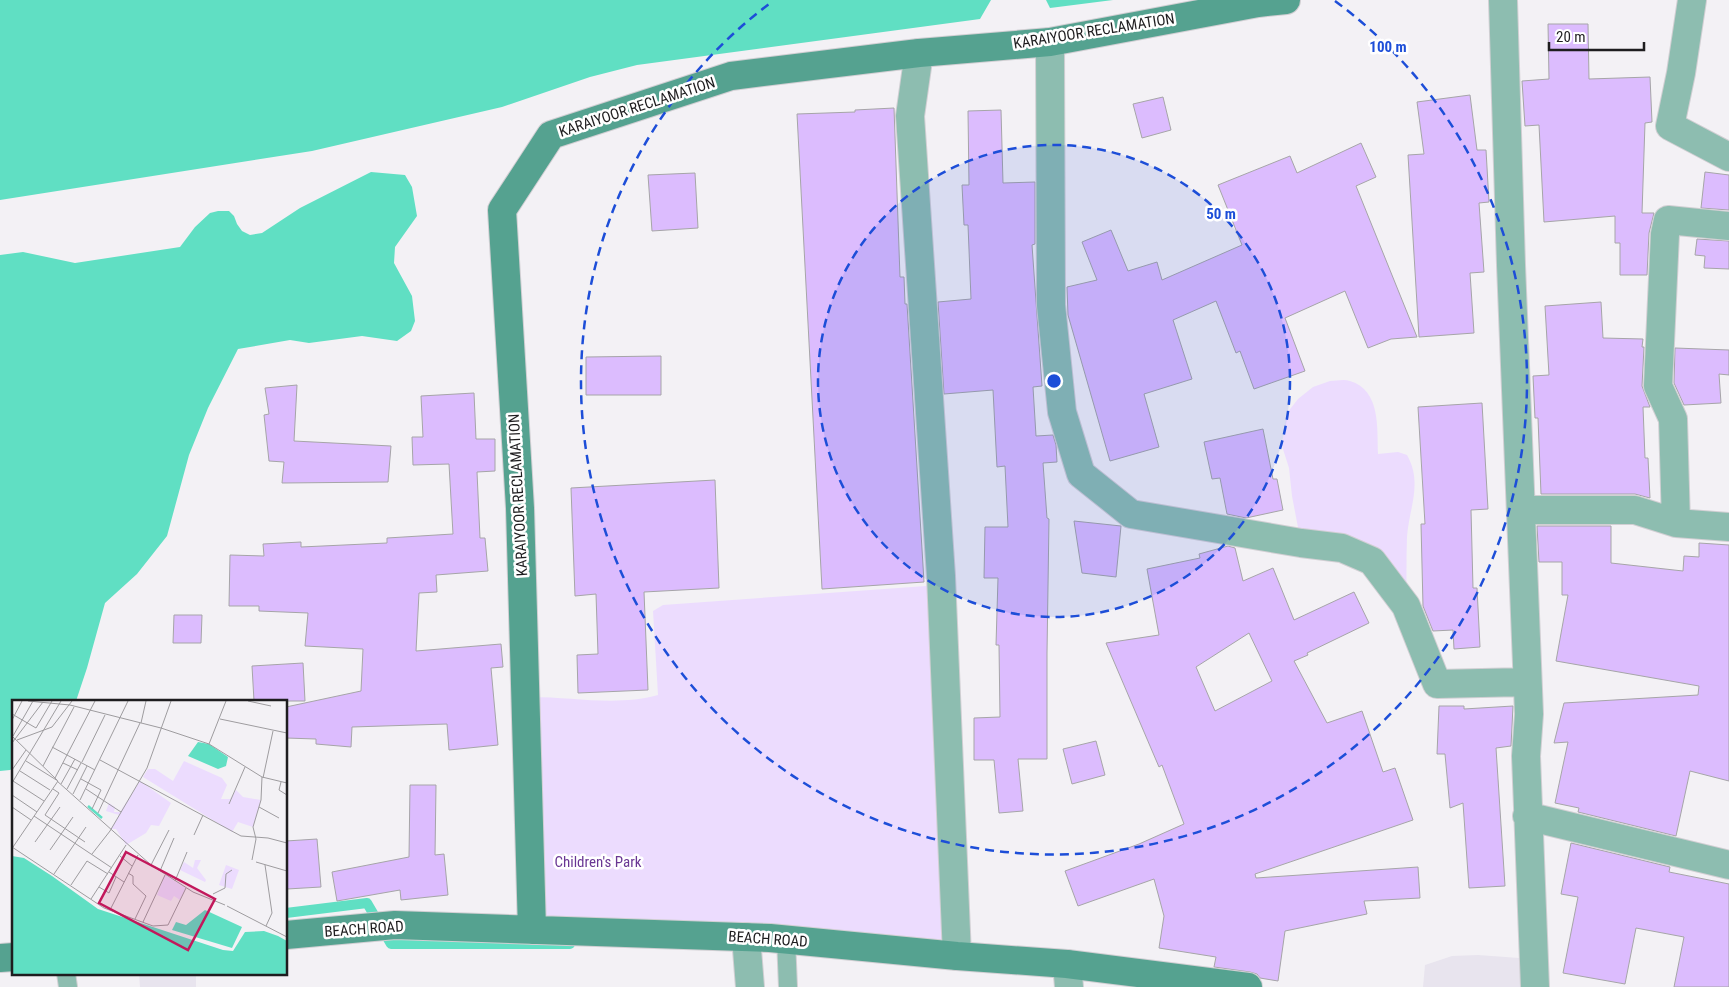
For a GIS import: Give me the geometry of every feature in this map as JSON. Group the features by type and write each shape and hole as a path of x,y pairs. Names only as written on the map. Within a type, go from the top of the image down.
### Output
{"main road":[{"name":"KARAIYOOR RECLAMATION","path":"532,930 520,508 502,210 552,134 731,76 919,53 1050,42 1258,3 1286,0"},
{"name":"BEACH ROAD","path":"288,934 395,925 746,937 957,956 1068,976 1243,986"}],"street":[{"path":"1503,0 1510,264 1529,714 1526,756 1527,816 1535,987"},
{"path":"1692,0 1681,73 1670,126 1729,157"},
{"path":"1050,42 1051,305 1062,412 1081,474 1131,514 1292,542 1342,548 1372,561 1406,606 1438,684 1527,682"},
{"path":"919,53 910,116 941,576 957,956"},
{"path":"1676,523 1673,419 1658,386 1665,234 1668,220 1729,226"},
{"path":"1521,510 1635,510 1676,523 1729,527"},
{"path":"1527,816 1729,865"},
{"path":"746,937 750,987"}],"lane":[{"path":"786,940 788,987"},
{"path":"66,974 68,987"}],"shaded area":[{"path":"0,0 991,0 980,19 637,65 590,77 502,107 312,151 0,200"},
{"path":"1046,0 1113,0 1050,8"},
{"path":"371,172 405,175 412,187 417,216 395,247 394,263 412,296 415,321 411,331 397,341 362,336 309,343 290,340 238,349 208,408 189,455 167,536 137,574 105,603 76,700 12,700 12,769 0,771 0,255 23,252 75,263 180,247 195,227 210,213 229,211 242,231 250,235 262,233 300,208"},
{"path":"1478,955 1534,959 1535,987 1423,987 1425,965 1452,956"},
{"path":"139,974 196,974 196,987 140,987"}],"green space":[{"path":"1330,381 1350,381 1360,386 1367,393 1372,401 1377,422 1378,454 1398,452 1407,455 1412,465 1415,486 1407,537 1406,606 1372,561 1301,543 1289,468 1282,446 1287,413 1298,399 1313,387"},
{"name":"Children's Park","path":"941,576 957,956 532,930 525,697 609,701 658,695 653,611 663,605 926,586"}],"building":[{"path":"1548,24 1588,24 1589,79 1650,77 1652,122 1645,123 1642,213 1654,213 1649,233 1647,275 1620,275 1620,243 1615,243 1615,216 1544,222 1539,125 1525,126 1522,81 1549,79"},
{"path":"1470,95 1477,150 1486,150 1489,202 1479,203 1484,272 1470,273 1474,333 1419,337 1408,155 1424,154 1417,102"},
{"path":"1163,97 1171,130 1142,138 1133,104"},
{"path":"894,108 900,277 904,277 905,304 907,304 924,582 822,589 797,114 855,112 855,110"},
{"path":"1001,110 1003,183 1035,182 1035,244 1032,245 1042,386 1033,387 1036,436 1053,435 1056,445 1057,462 1043,463 1047,518 1049,519 1047,759 1018,759 1023,811 999,813 994,760 974,760 974,718 1000,717 999,645 996,645 998,578 984,578 985,527 1008,527 1005,466 997,467 993,390 944,394 938,302 971,299 968,225 964,225 962,185 969,185 968,111"},
{"path":"1361,143 1376,177 1356,186 1417,337 1391,339 1368,348 1345,291 1285,318 1305,371 1254,389 1240,351 1236,353 1216,301 1173,320 1192,379 1144,394 1159,447 1110,461 1068,315 1067,287 1097,280 1082,242 1111,230 1128,271 1157,262 1162,280 1242,245 1218,185 1290,156 1297,173"},
{"path":"1705,172 1729,175 1729,210 1701,208"},
{"path":"695,173 698,228 652,231 648,175"},
{"path":"1697,239 1729,241 1729,269 1704,268 1705,256 1695,255"},
{"path":"1601,302 1603,338 1643,339 1642,386 1650,407 1643,407 1645,458 1648,458 1650,498 1635,494 1541,494 1538,418 1535,418 1533,376 1549,375 1545,306"},
{"path":"1675,348 1729,350 1729,375 1719,374 1721,403 1684,405 1674,383"},
{"path":"661,356 661,395 586,395 586,357"},
{"path":"297,385 294,441 391,446 388,482 282,483 284,462 269,461 264,415 269,414 265,388"},
{"path":"474,393 476,439 495,439 495,471 477,472 480,538 485,538 488,571 436,575 437,592 419,593 416,651 501,644 503,667 491,668 498,745 449,750 447,724 352,727 351,747 316,744 316,739 288,738 288,707 361,691 363,649 305,646 308,613 259,611 259,606 229,606 230,555 264,556 263,544 301,542 301,547 387,543 387,538 453,534 449,464 413,465 412,437 423,437 421,396"},
{"path":"1482,403 1488,509 1471,510 1473,588 1477,588 1480,647 1454,649 1453,630 1433,631 1423,606 1421,524 1425,524 1418,407"},
{"path":"1263,429 1273,479 1277,479 1283,510 1246,518 1227,514 1220,478 1212,479 1204,442"},
{"path":"715,480 719,588 644,592 648,690 578,693 577,655 598,654 596,594 575,596 571,488"},
{"path":"1074,521 1121,526 1116,577 1082,573"},
{"path":"1537,526 1611,526 1611,563 1683,571 1684,556 1699,557 1699,543 1729,545 1729,781 1690,771 1676,836 1578,812 1579,808 1555,803 1568,742 1554,743 1564,703 1698,695 1699,686 1556,661 1568,595 1562,595 1562,562 1539,562"},
{"path":"1228,546 1235,548 1243,581 1273,568 1294,620 1354,592 1369,623 1294,661 1327,723 1362,711 1383,772 1395,768 1413,820 1255,874 1256,878 1418,867 1420,898 1364,901 1367,914 1285,931 1278,981 1260,978 1257,974 1250,972 1214,967 1216,957 1159,948 1164,916 1154,879 1078,906 1065,871 1139,844 1184,824 1162,765 1159,767 1106,643 1159,635 1147,569 1200,558 1199,554","holes":["1249,633 1272,681 1215,711 1196,667"]},
{"path":"174,615 202,615 201,643 173,643"},
{"path":"303,663 305,701 254,700 252,666"},
{"path":"1439,706 1464,706 1464,709 1513,706 1511,746 1496,748 1505,886 1469,888 1463,803 1450,808 1445,754 1437,754"},
{"path":"1096,741 1105,775 1072,784 1063,749"},
{"path":"410,785 436,785 435,855 444,854 448,895 401,900 400,890 337,901 332,872 409,857"},
{"path":"317,839 321,887 288,889 288,841"},
{"path":"1571,843 1670,867 1669,872 1729,884 1729,987 1674,987 1684,937 1636,928 1625,984 1563,973 1578,897 1561,894"}],"waterway":[{"path":"288,913 367,903 391,944 570,944"}]}
